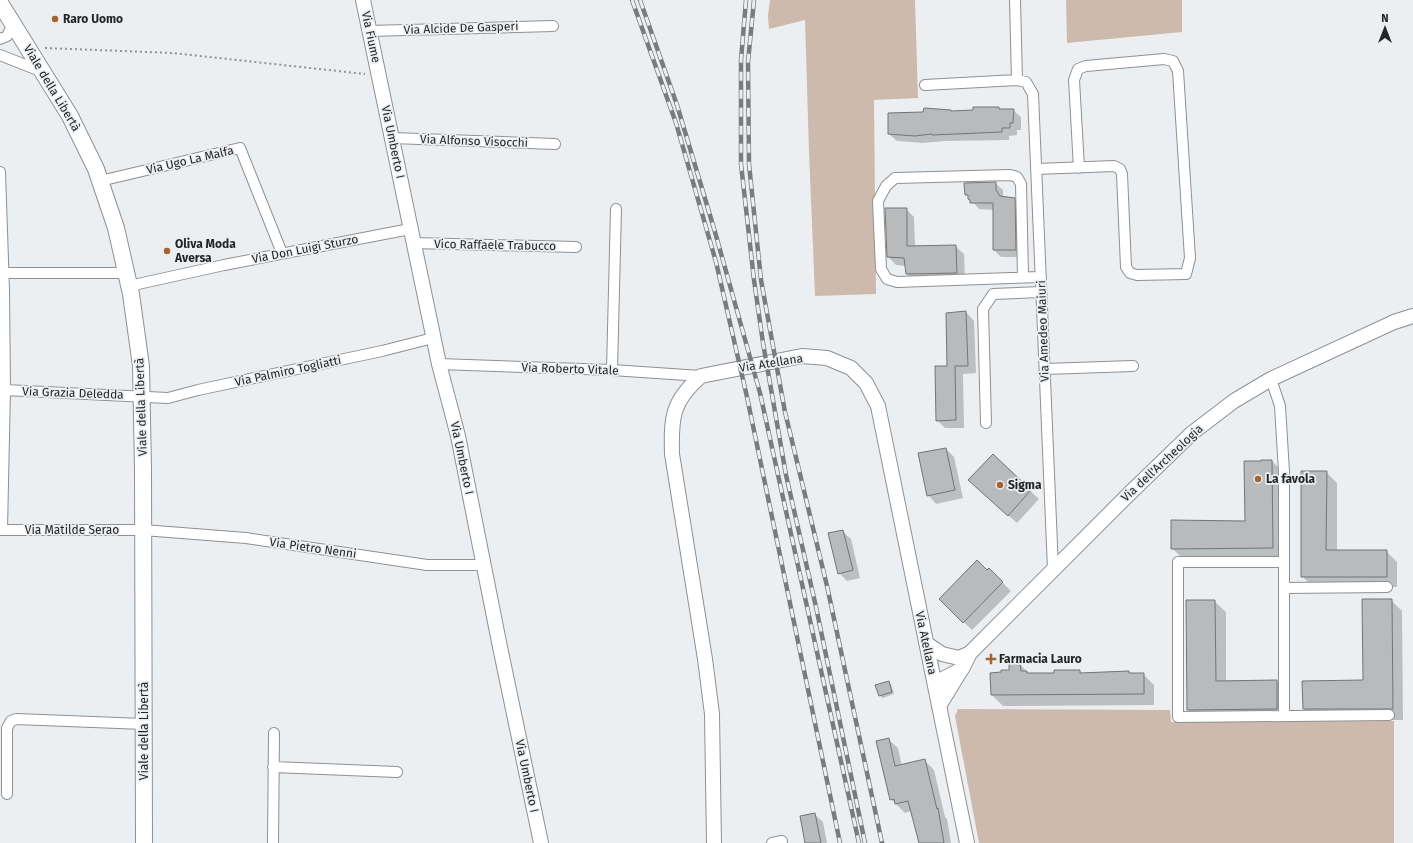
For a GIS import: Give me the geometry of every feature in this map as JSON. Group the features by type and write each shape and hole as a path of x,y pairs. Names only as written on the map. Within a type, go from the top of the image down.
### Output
{"main road":[{"name":"Via Fiume","path":"363,0 378,75"},
{"name":"Viale della Libertà","path":"0,3 70,116 96,170 116,228 128,280 141,366 142,396 144,843"},
{"name":"Via Umberto I","path":"378,75 433,338 458,436 483,565 541,843"},
{"name":"Via dell'Archeologia","path":"931,667 964,660 1053,569 1192,433 1234,401 1271,380 1394,322 1413,316"},
{"name":"Via Atellana","path":"701,376 802,356 827,358 851,368 866,383 878,406 967,843"},
{"path":"701,376 690,385 679,400 672,424 672,454 705,659 712,714 714,843"},
{"path":"927,644 942,654 964,660"},
{"path":"935,683 964,660"},
{"path":"939,706 964,660"}],"street":[{"path":"925,86 1017,80 1015,0"},
{"path":"0,39 7,36 13,24"},
{"name":"Via Alcide De Gasperi","path":"369,31 553,26"},
{"path":"0,55 44,73"},
{"path":"1036,170 1079,168 1114,166 1120,169 1122,174 1126,267 1130,273 1136,275 1186,274 1190,258 1178,71 1173,61 1164,59 1086,66 1078,69 1074,80 1079,168"},
{"name":"Via Amedeo Maiuri","path":"1017,80 1026,82 1033,94 1053,569"},
{"name":"Via Alfonso Visocchi","path":"392,138 555,144"},
{"name":"Via Ugo La Malfa","path":"100,181 240,148 282,253"},
{"name":"Via Grazia Deledda","path":"0,172 4,272 5,390 1,530"},
{"path":"1023,277 1021,184 1017,177 1010,175 895,178 886,186 878,201 880,269 887,279 897,282 1041,277"},
{"path":"612,370 616,210"},
{"name":"Via Don Luigi Sturzo","path":"128,280 410,229"},
{"name":"Vico Raffaele Trabucco","path":"413,243 576,247"},
{"path":"4,272 128,280"},
{"path":"986,423 982,309 993,294 1041,292"},
{"name":"Via Palmiro Togliatti","path":"142,396 168,398 382,351 433,338"},
{"name":"Via Roberto Vitale","path":"439,364 612,370 701,376"},
{"path":"1045,369 1133,366"},
{"path":"1271,380 1280,406 1284,472 1284,716"},
{"name":"Via Grazia Deledda","path":"5,390 142,396"},
{"name":"Via Matilde Serao","path":"1,530 143,530"},
{"name":"Via Pietro Nenni","path":"143,530 246,538 428,565 483,565"},
{"path":"1284,562 1178,562 1178,717 1389,715"},
{"path":"1284,588 1388,588"},
{"path":"7,794 8,728 11,721 16,719 144,724"},
{"path":"272,843 274,733"},
{"path":"273,767 397,772"}],"path":[{"path":"28,48 173,53 378,75"}],"shaded area":[{"path":"770,0 915,0 918,98 874,100 876,294 815,296 805,20 769,29 768,16"},
{"path":"1066,0 1182,0 1182,32 1067,43"},
{"path":"958,709 1170,710 1171,722 1394,721 1394,843 979,843 955,716"}],"building":[{"path":"973,107 999,107 999,109 1014,109 1013,123 1010,123 1010,128 1002,128 1002,132 932,134 915,136 888,134 888,113 923,112 924,108 951,111 973,110"},
{"path":"996,182 996,190 1000,196 1015,198 1016,250 993,250 993,203 970,203 968,195 965,195 964,183"},
{"path":"885,208 907,208 907,246 956,245 957,273 906,274 904,258 887,257"},
{"path":"966,311 968,366 955,366 956,420 936,421 935,366 947,366 946,313"},
{"path":"946,448 955,490 927,496 918,453"},
{"name":"Sigma","path":"993,454 1031,490 1008,516 968,480"},
{"path":"1272,460 1273,548 1171,549 1171,520 1245,521 1244,461"},
{"path":"1301,471 1327,471 1326,550 1387,550 1387,577 1301,577"},
{"path":"843,530 853,570 838,574 828,533"},
{"path":"977,560 987,570 989,568 1003,582 963,623 939,599"},
{"path":"1362,599 1392,599 1393,709 1303,709 1302,681 1363,680"},
{"path":"1186,600 1215,600 1216,681 1277,680 1277,709 1187,710"},
{"path":"1020,663 1021,671 1027,671 1027,673 1054,673 1054,670 1080,670 1080,673 1129,671 1129,673 1144,673 1144,694 991,695 990,673 1001,672 1001,670 1009,670 1009,664"},
{"path":"889,681 892,692 879,696 875,685"},
{"path":"889,738 895,766 925,759 937,809 938,808 944,843 919,843 908,801 895,804 894,799 890,800 876,741"},
{"path":"815,813 821,843 805,843 800,816"}],"railway":[{"path":"632,0 676,123 716,262 747,397 840,843"},
{"path":"640,0 677,105 715,232 760,393 859,843"},
{"path":"746,0 741,60 741,164 754,280 763,343 786,475 816,607 865,843"},
{"path":"754,0 748,62 749,164 761,280 785,412 827,586 882,843"}],"place":[{"name":"Raro Uomo","path":"55,19"},
{"name":"Oliva Moda Aversa","path":"167,251"},
{"name":"La favola","path":"1258,479"},
{"name":"Sigma","path":"1000,485"},
{"name":"Farmacia Lauro","path":"991,659"}]}
